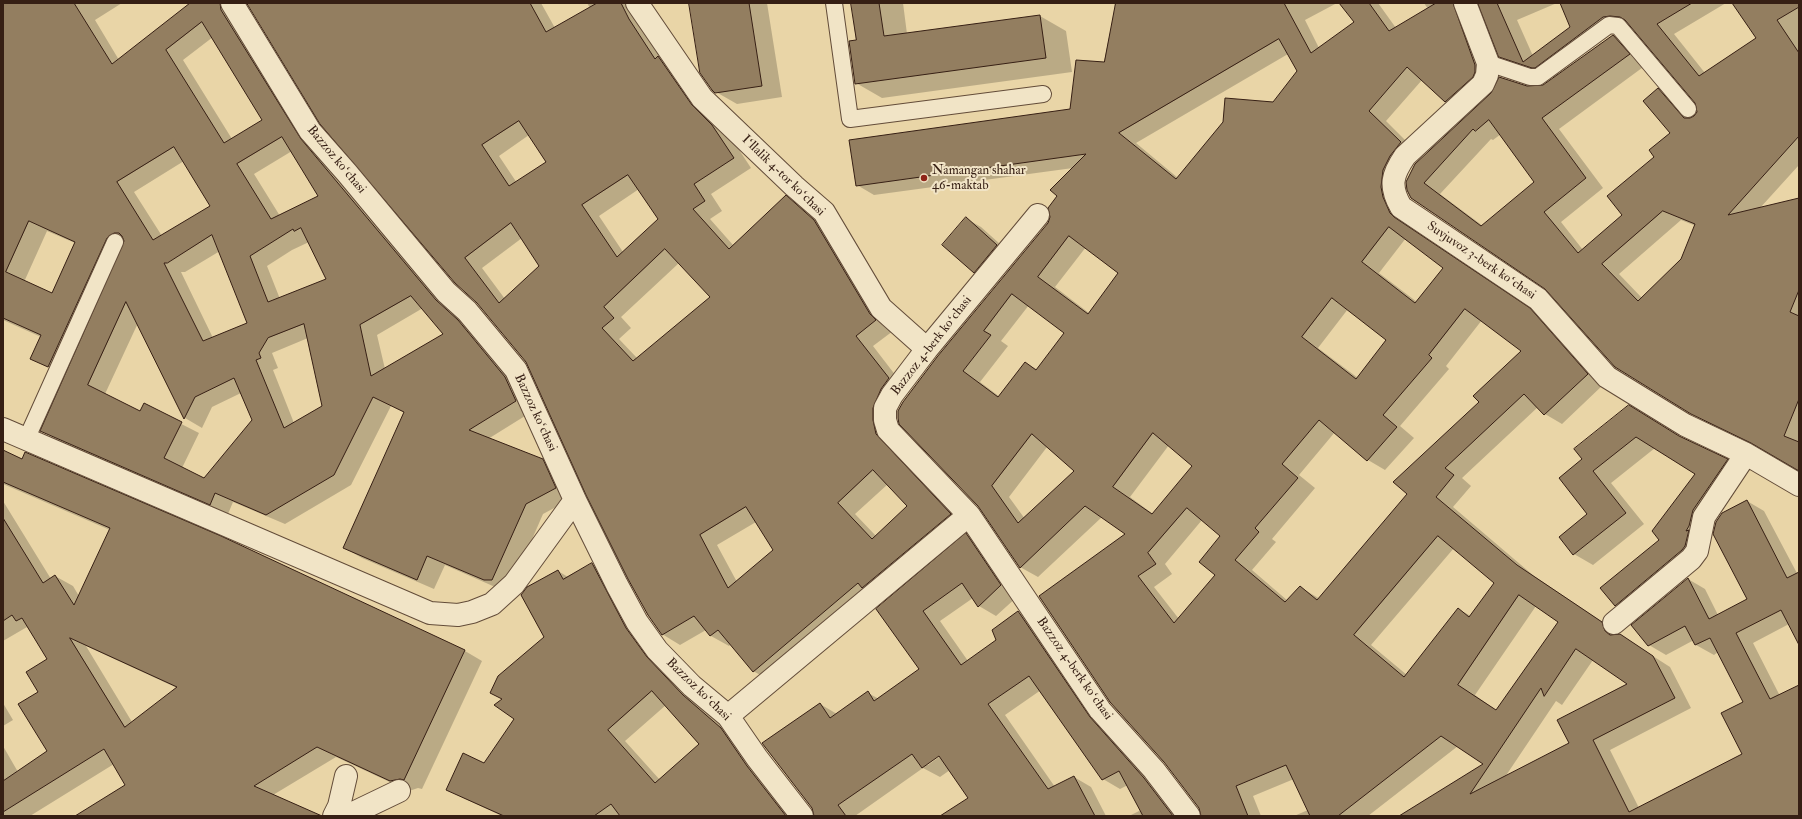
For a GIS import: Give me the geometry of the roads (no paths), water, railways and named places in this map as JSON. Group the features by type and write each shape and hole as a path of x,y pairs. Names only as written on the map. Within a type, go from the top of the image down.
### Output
{"street":[{"name":"Bazzoz koʻchasi","path":"232,3 310,131 347,172 446,292 467,311 516,370 576,500 617,585 637,622 657,650 692,686 728,716 757,758 802,816"},
{"name":"Iʻllalik 4-tor koʻchasi","path":"637,3 702,98 794,186 824,212 881,308 927,349"},
{"path":"1465,3 1488,63"},
{"name":"Suvjuvoz 3-berk koʻchasi","path":"1488,63 1487,74 1483,84 1405,156 1395,170 1393,190 1401,207 1538,299 1607,377 1685,426 1746,454 1799,485"},
{"name":"Bazzoz 4-berk koʻchasi","path":"1038,215 927,349 892,395 885,408 885,420 888,430 969,515 1100,710 1154,770 1189,816"},
{"path":"3,429 430,612 458,615 472,612 492,604 514,584 576,500"},
{"path":"1614,623 1691,559 1697,551 1704,517 1746,454"},
{"path":"728,716 969,515"},
{"path":"334,816 339,806 346,776"},
{"path":"347,816 399,791"}],"lane":[{"path":"834,3 850,118 1043,94"},
{"path":"1488,63 1530,77 1538,77 1608,25 1618,26 1688,110"},
{"path":"26,440 115,242"}],"place":[{"name":"Namangan shahar 46-maktab","path":"924,178"}]}
